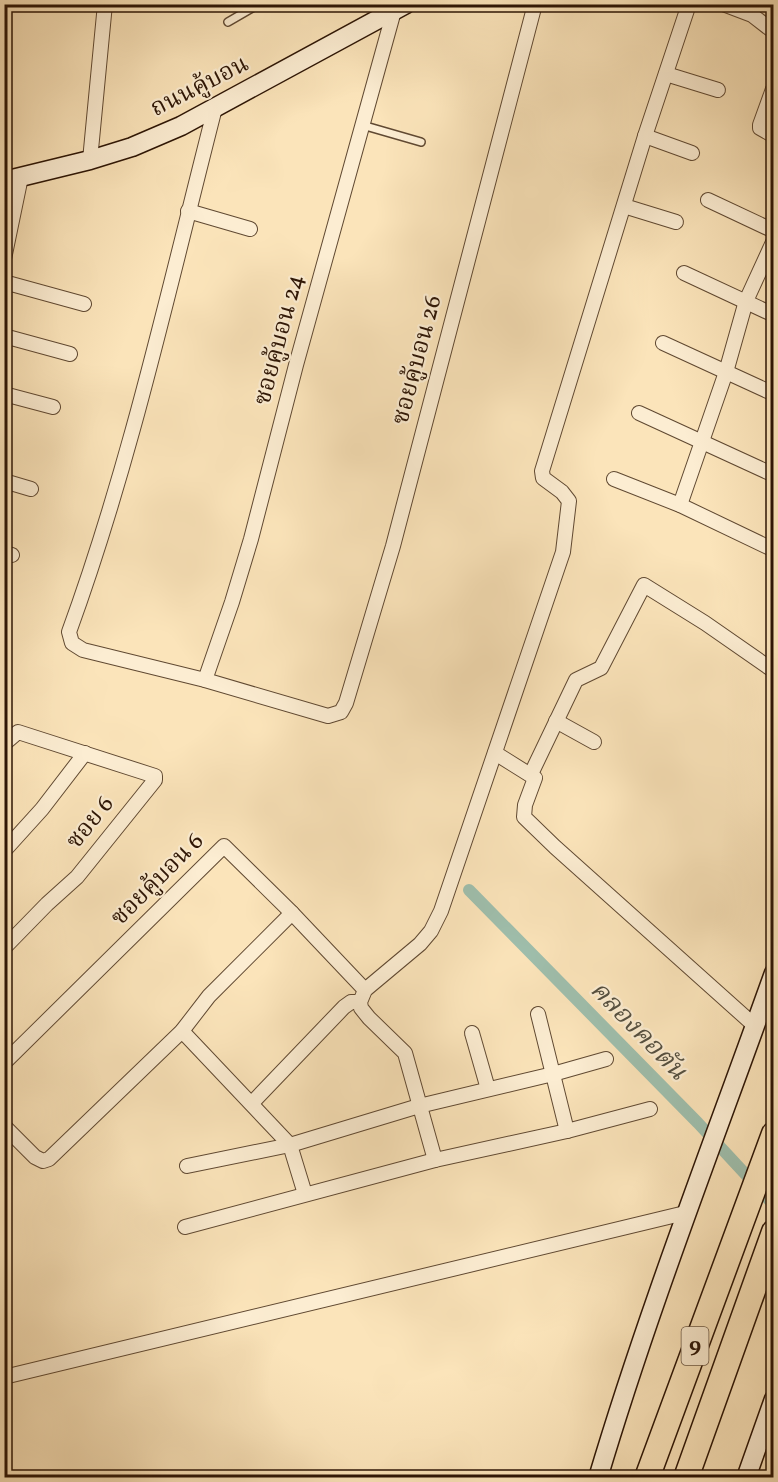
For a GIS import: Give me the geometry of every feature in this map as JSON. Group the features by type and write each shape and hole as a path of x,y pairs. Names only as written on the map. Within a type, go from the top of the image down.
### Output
{"highway":[{"name":"9","path":"646,1478 773,1134"},
{"name":"9","path":"686,1478 772,1237"}],"main road":[{"name":"ถนนคู้บอน","path":"13,179 132,147 181,126 399,7"},
{"path":"598,1478 685,1213 774,973"},
{"path":"746,1478 774,1399"}],"street":[{"path":"90,160 105,4"},
{"name":"ซอยคู้บอน 26","path":"205,680 328,716 341,712 346,703 393,546 535,4"},
{"path":"252,1103 344,1007 363,996 420,944 431,931 450,888 562,552 569,501 562,492 543,478 542,471 645,136 689,4"},
{"path":"723,4 752,15 774,32"},
{"name":"ซอยคู้บอน 24","path":"205,680 251,539 362,125 399,7"},
{"path":"666,74 718,90"},
{"path":"773,89 760,128 774,136"},
{"path":"205,680 83,650 72,643 69,632 97,556 215,108"},
{"path":"645,136 692,153"},
{"path":"4,259 13,179"},
{"path":"708,200 774,231"},
{"path":"624,206 676,222"},
{"path":"188,211 250,229"},
{"path":"680,505 726,372 746,302 774,240"},
{"path":"684,273 774,315"},
{"path":"4,282 84,304"},
{"path":"4,336 70,354"},
{"path":"663,343 774,394"},
{"path":"4,394 53,407"},
{"path":"639,413 774,475"},
{"path":"614,479 680,505 774,550"},
{"path":"4,481 32,489"},
{"path":"531,774 576,680 601,668 644,585 705,623 774,671"},
{"path":"556,721 594,742"},
{"path":"4,744 18,732 85,753 42,809 4,851"},
{"name":"ซอย 6","path":"4,948 77,877 155,780 153,775 85,753"},
{"path":"495,753 535,778 525,805 525,817 555,847 755,1026"},
{"name":"ซอยคู้บอน 6","path":"4,1063 200,871 220,847 227,847 292,913 363,996 361,1008 369,1018 405,1053 435,1160"},
{"path":"4,1126 35,1157 43,1161 49,1159 182,1031 209,996 292,913"},
{"path":"538,1014 567,1131"},
{"path":"182,1031 290,1145 305,1194"},
{"path":"472,1033 488,1089"},
{"path":"187,1166 290,1145 419,1106 606,1059"},
{"path":"184,1227 435,1160 567,1131 650,1109"},
{"path":"4,1377 685,1213"}],"lane":[{"path":"228,22 259,4"},
{"path":"362,125 421,142"}],"waterway":[{"name":"คลองคอตัน","path":"469,890 698,1123 774,1205"}]}
